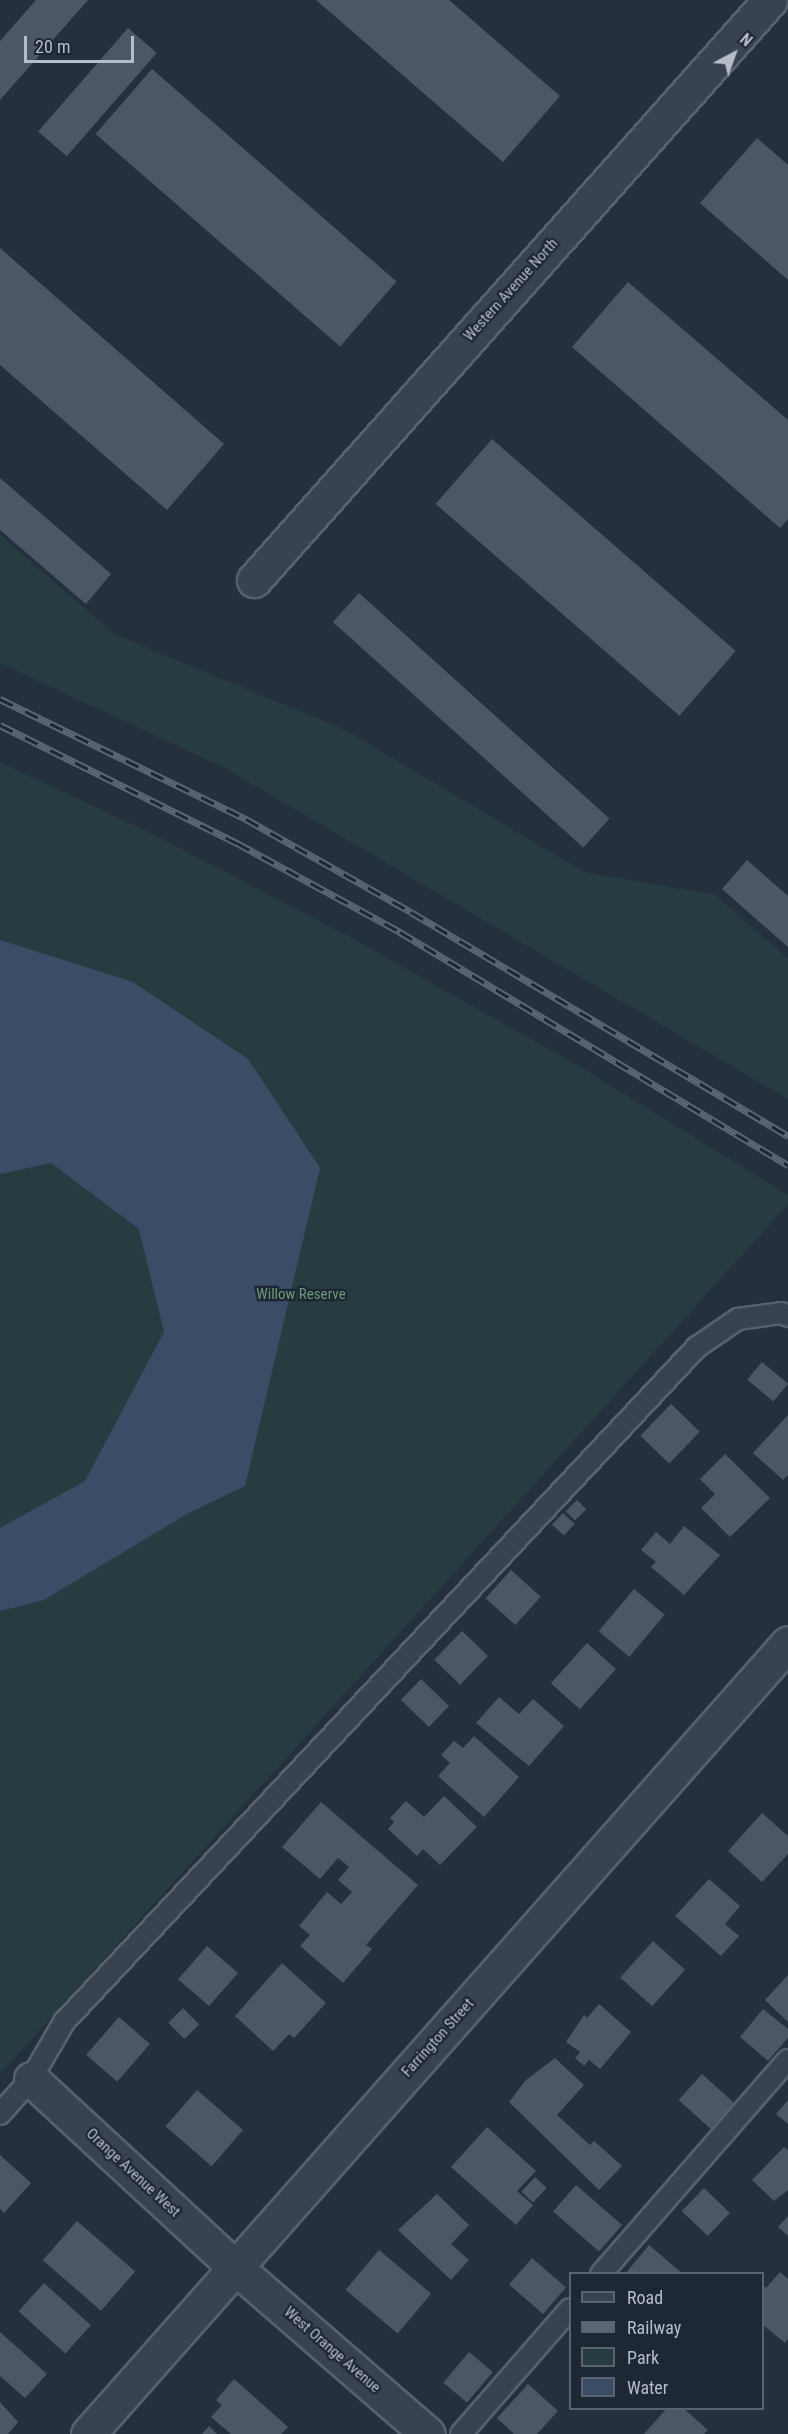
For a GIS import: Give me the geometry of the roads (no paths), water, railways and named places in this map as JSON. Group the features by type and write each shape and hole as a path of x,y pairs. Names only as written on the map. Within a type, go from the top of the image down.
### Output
{"street":[{"name":"Western Avenue North","path":"254,580 770,0"},
{"name":"Farrington Street","path":"88,2434 788,1644"},
{"name":"Orange Avenue West","path":"31,2079 236,2267"},
{"name":"West Orange Avenue","path":"236,2267 428,2434"}],"lane":[{"path":"0,2114 31,2079 64,2022 697,1347 738,1319 781,1313 788,1316"},
{"path":"603,2272 788,2060"},
{"path":"461,2434 569,2310"}],"water":[{"path":"0,940 133,982 248,1059 320,1168 245,1486 187,1514 44,1600 0,1611 0,1528 85,1481 164,1332 139,1229 51,1163 0,1174"}],"railway":[{"path":"0,699 246,819 411,912 788,1136"},
{"path":"0,725 237,843 400,932 788,1165"}],"park label":[{"name":"Willow Reserve","path":"301,1295"}]}
